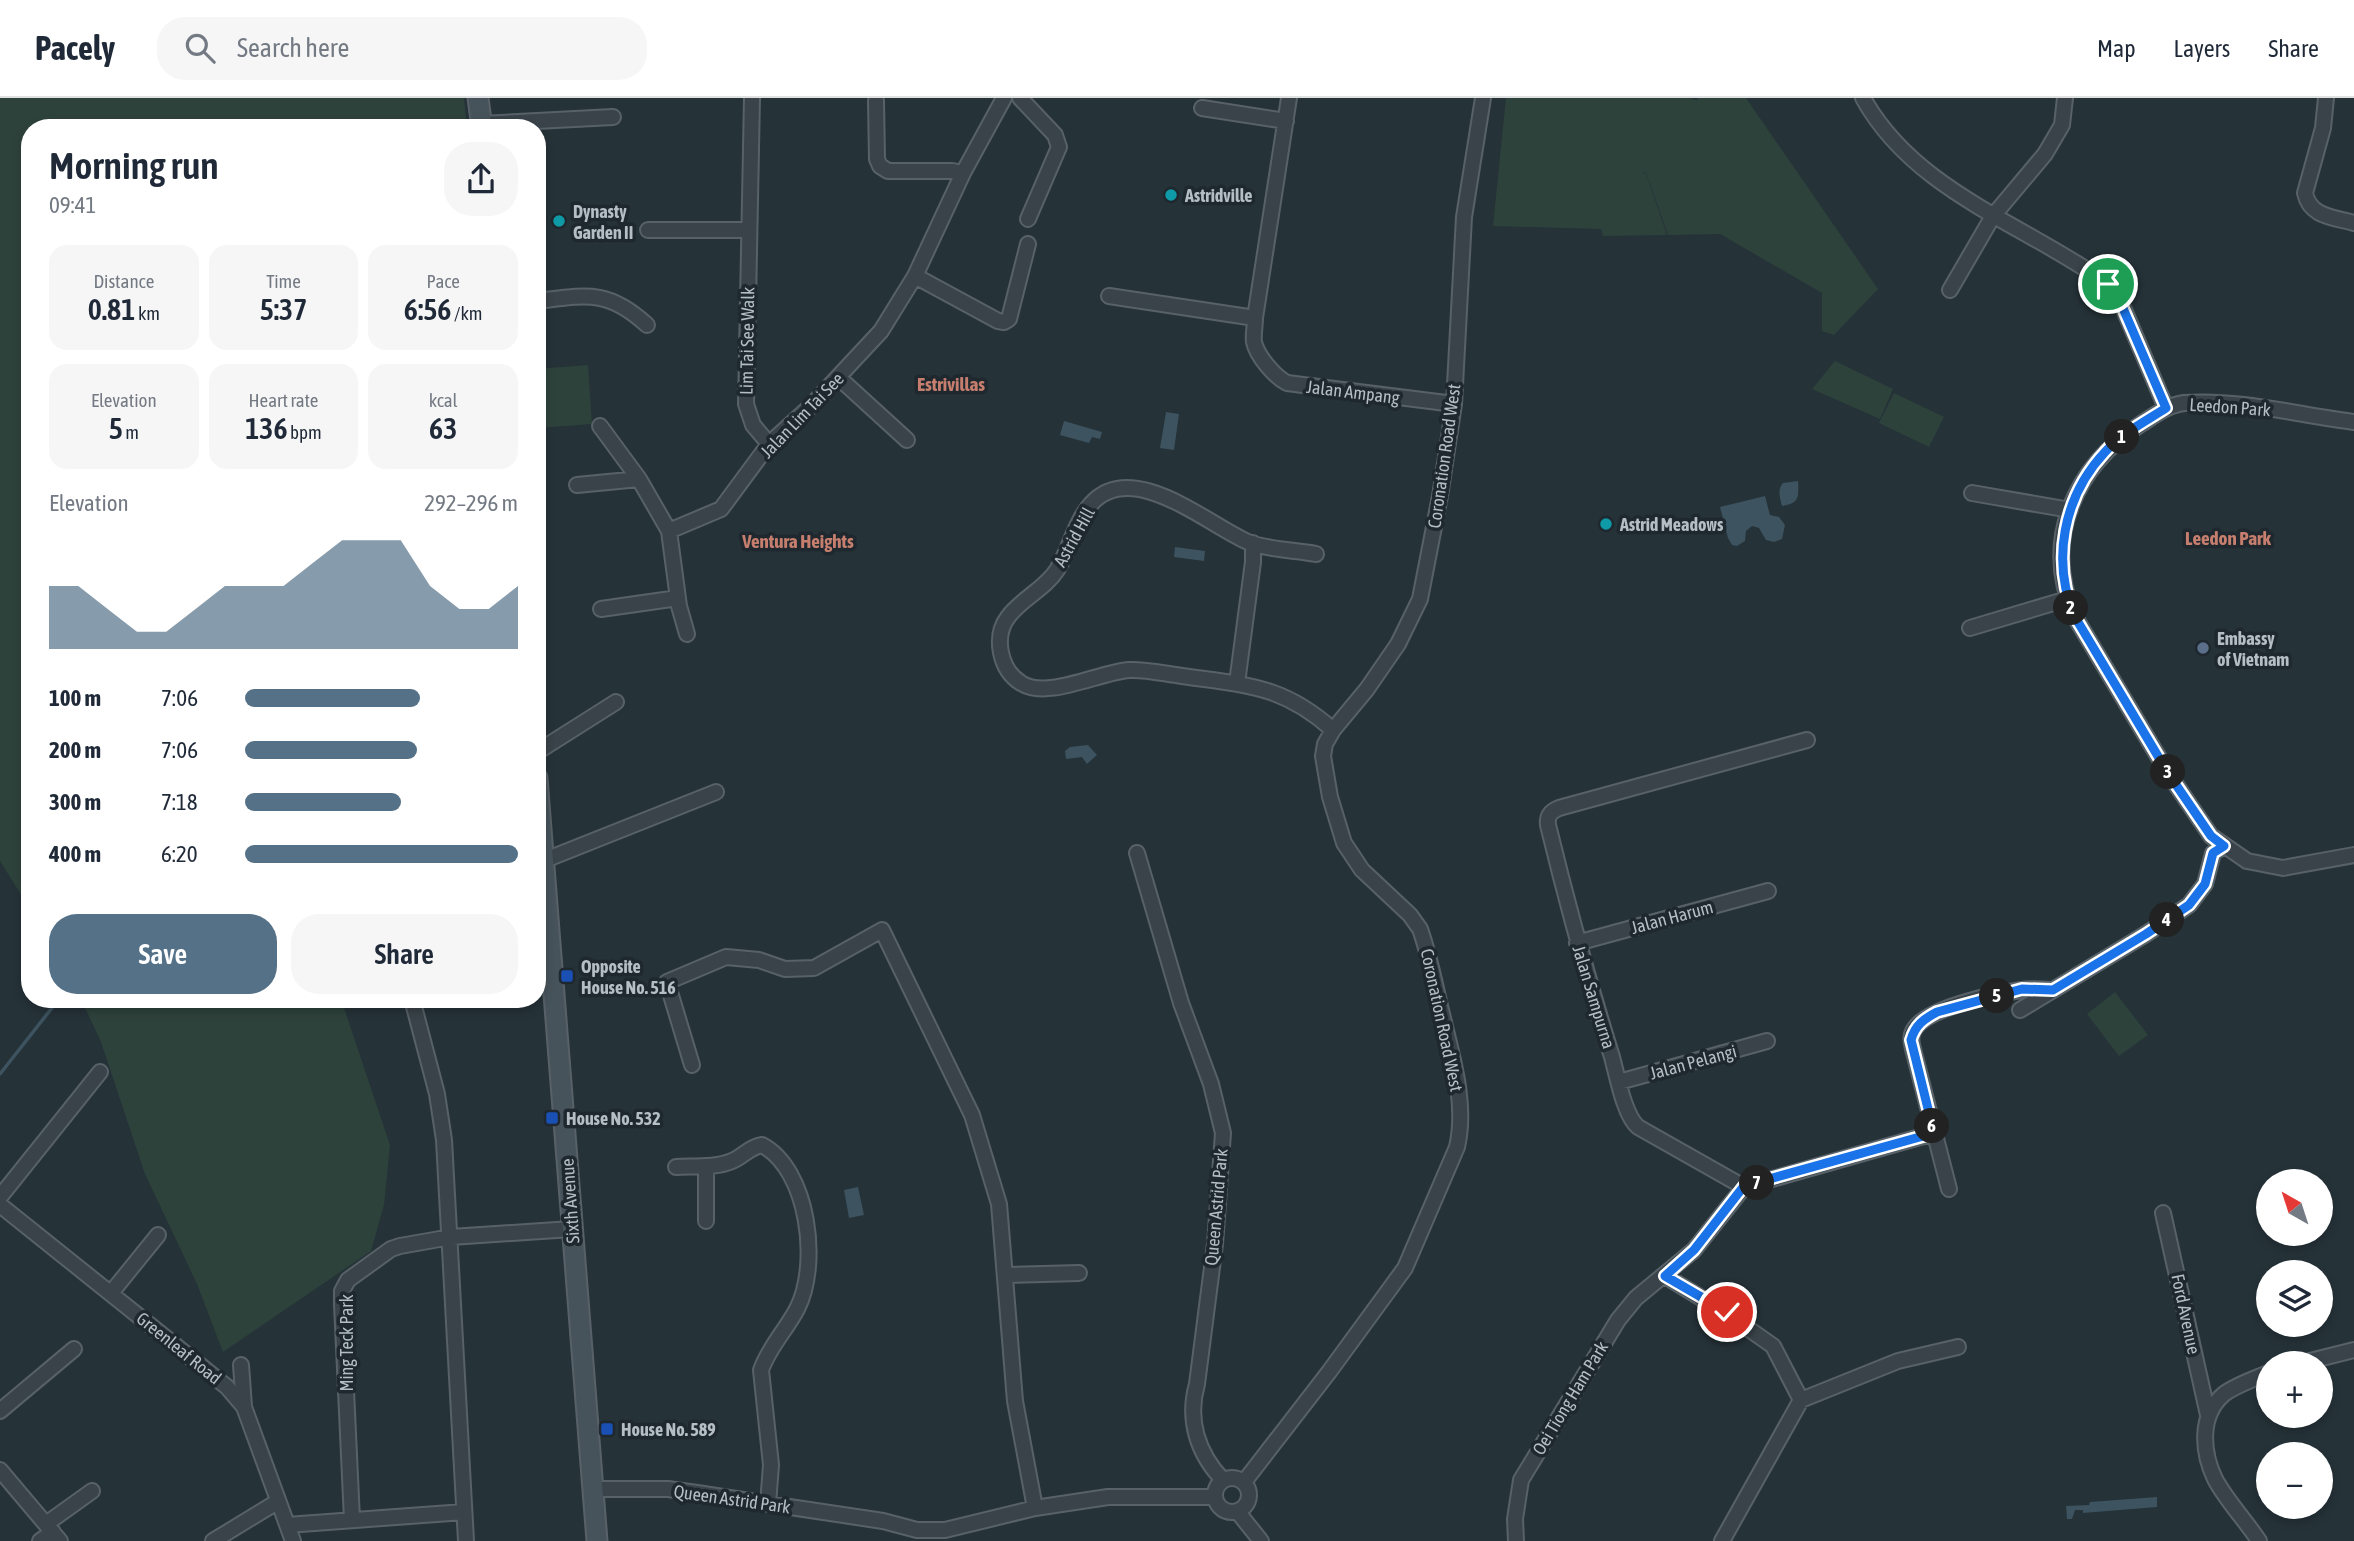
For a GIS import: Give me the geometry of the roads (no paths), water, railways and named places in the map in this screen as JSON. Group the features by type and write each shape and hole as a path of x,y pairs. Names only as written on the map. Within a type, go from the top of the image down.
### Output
{"main road":[{"path":"478,98 481,119"},
{"name":"Sixth Avenue","path":"546,874 597,1541"}],"street":[{"name":"Lim Tai See Walk","path":"752,98 746,404 752,425 769,444"},
{"name":"Jalan Lim Tai See","path":"669,530 721,509 769,444 812,405 881,331 915,276 963,173 1004,98"},
{"path":"1020,98 1055,135 1059,148 1028,219"},
{"name":"Jalan Ampang","path":"1289,98 1255,318 1255,345 1278,377 1287,383 1454,404"},
{"name":"Coronation Road West","path":"1244,1482 1405,1268 1458,1147 1461,1130 1462,1115 1456,1077 1420,929 1410,915 1362,870 1343,843 1323,756 1325,744 1333,730 1398,644 1420,599 1454,404 1464,217 1483,98"},
{"path":"1863,98 1896,143 1922,169 1993,216 2108,284 2119,299 2166,408"},
{"path":"1950,290 1993,216 2045,154 2062,125 2065,98"},
{"path":"2326,98 2323,128 2305,193 2307,202 2313,212 2354,223"},
{"path":"876,102 877,159 880,166 888,171 963,173"},
{"path":"1202,108 1286,121"},
{"path":"546,122 613,117"},
{"path":"648,230 749,230"},
{"path":"915,276 1004,322 1009,319 1028,244"},
{"path":"546,300 586,296 598,298 628,307 647,325"},
{"path":"1109,296 1255,318"},
{"path":"838,377 907,440"},
{"name":"Leedon Park","path":"2354,422 2250,406 2182,403 2166,408 2106,450 2086,475 2070,510 2064,531 2062,558 2067,599 2075,617 2168,773 2211,836 2247,861 2283,868 2354,855"},
{"path":"600,426 639,479 669,530 678,598 687,634"},
{"path":"577,485 639,479"},
{"name":"Astrid Hill","path":"1252,543 1150,490 1126,487 1110,491 1090,505 1058,569 1005,620 1000,634 1001,657 1014,678 1027,687 1050,688 1128,670 1237,683 1275,692 1291,699 1333,730"},
{"path":"1972,493 2070,510"},
{"path":"1237,683 1253,562 1252,543 1316,554"},
{"path":"601,609 678,598"},
{"path":"1970,628 2067,599"},
{"path":"546,746 616,702"},
{"name":"Jalan Sampurna","path":"1744,1186 1638,1127 1632,1120 1577,943 1547,819 1553,811 1807,740"},
{"path":"546,860 716,792"},
{"path":"2020,1010 2189,905 2205,884 2213,853 2224,846"},
{"name":"Queen Astrid Park","path":"1137,853 1181,1003 1211,1084 1223,1133 1215,1244 1197,1384 1192,1401 1197,1442 1223,1480"},
{"name":"Jalan Harum","path":"1577,943 1768,891"},
{"path":"692,1065 667,982 726,957 759,960 785,969 814,968 882,930 972,1115 999,1204 1015,1401 1035,1508"},
{"path":"1949,1189 1911,1040 1914,1030 1937,1012 1982,999 2022,989 2053,990"},
{"path":"414,1008 444,1140 466,1541"},
{"name":"Jalan Pelangi","path":"1619,1082 1768,1041"},
{"path":"0,1197 100,1072"},
{"path":"1744,1186 1934,1133"},
{"path":"676,1167 706,1166 733,1161 746,1150 762,1145 781,1160 799,1191 809,1270 798,1307 765,1359 761,1370 771,1465 768,1504"},
{"path":"706,1166 706,1221"},
{"name":"Oei Tiong Ham Park","path":"1517,1541 1515,1519 1521,1480 1618,1320 1636,1298 1694,1250 1744,1186"},
{"name":"Greenleaf Road","path":"0,1205 227,1387 244,1407"},
{"name":"Ford Avenue","path":"2164,1213 2208,1415 2204,1428 2215,1479 2259,1541"},
{"name":"Ming Teck Park","path":"352,1520 342,1291 355,1274 391,1249 451,1237 572,1229"},
{"path":"111,1293 158,1235"},
{"path":"1005,1275 1079,1273"},
{"path":"1665,1276 1727,1312 1773,1346 1801,1400"},
{"path":"1722,1541 1801,1400 1898,1361 1958,1347"},
{"path":"0,1411 74,1349"},
{"path":"2333,1355 2354,1350"},
{"path":"241,1364 244,1407 293,1541"},
{"path":"2208,1415 2225,1394 2256,1379"},
{"path":"0,1470 53,1532"},
{"path":"1237,1511 1248,1500 1249,1491 1244,1482 1234,1477 1223,1480 1217,1486 1214,1497 1222,1509 1237,1511 1261,1541"},
{"name":"Queen Astrid Park","path":"593,1489 668,1489 883,1521 917,1530 945,1530 1035,1508 1108,1497 1214,1497"},
{"path":"40,1541 53,1532 92,1491"},
{"path":"213,1541 277,1502"},
{"path":"286,1525 464,1512"}],"water":[{"path":"1166,412 1179,414 1174,450 1160,448"},
{"path":"1064,421 1102,432 1100,439 1092,437 1089,443 1060,435"},
{"path":"1798,481 1797,499 1792,504 1782,506 1781,486 1783,483"},
{"path":"1765,496 1770,515 1779,517 1785,525 1782,539 1774,542 1766,540 1759,528 1752,526 1746,531 1745,541 1737,546 1732,545 1720,507"},
{"path":"1175,547 1205,551 1204,561 1174,557"},
{"path":"1088,745 1097,755 1087,764 1082,757 1066,759 1065,751 1070,747"},
{"path":"858,1187 864,1215 849,1218 844,1190"},
{"path":"2157,1497 2157,1507 2083,1513 2083,1510 2075,1510 2072,1519 2067,1519 2066,1506"}],"waterway":[{"path":"0,1074 52,1008"}],"place":[{"name":"Astridville","path":"1171,195"},
{"name":"Dynasty Garden II","path":"559,221"},
{"name":"Astrid Meadows","path":"1606,524"},
{"name":"Embassy of Vietnam","path":"2203,648"},
{"name":"Opposite House No. 516","path":"567,976"},
{"name":"House No. 532","path":"552,1118"},
{"name":"House No. 589","path":"607,1429"}],"district":[{"name":"Estrivillas","path":"951,384"},
{"name":"Leedon Park","path":"2228,538"},
{"name":"Ventura Heights","path":"798,541"}]}
